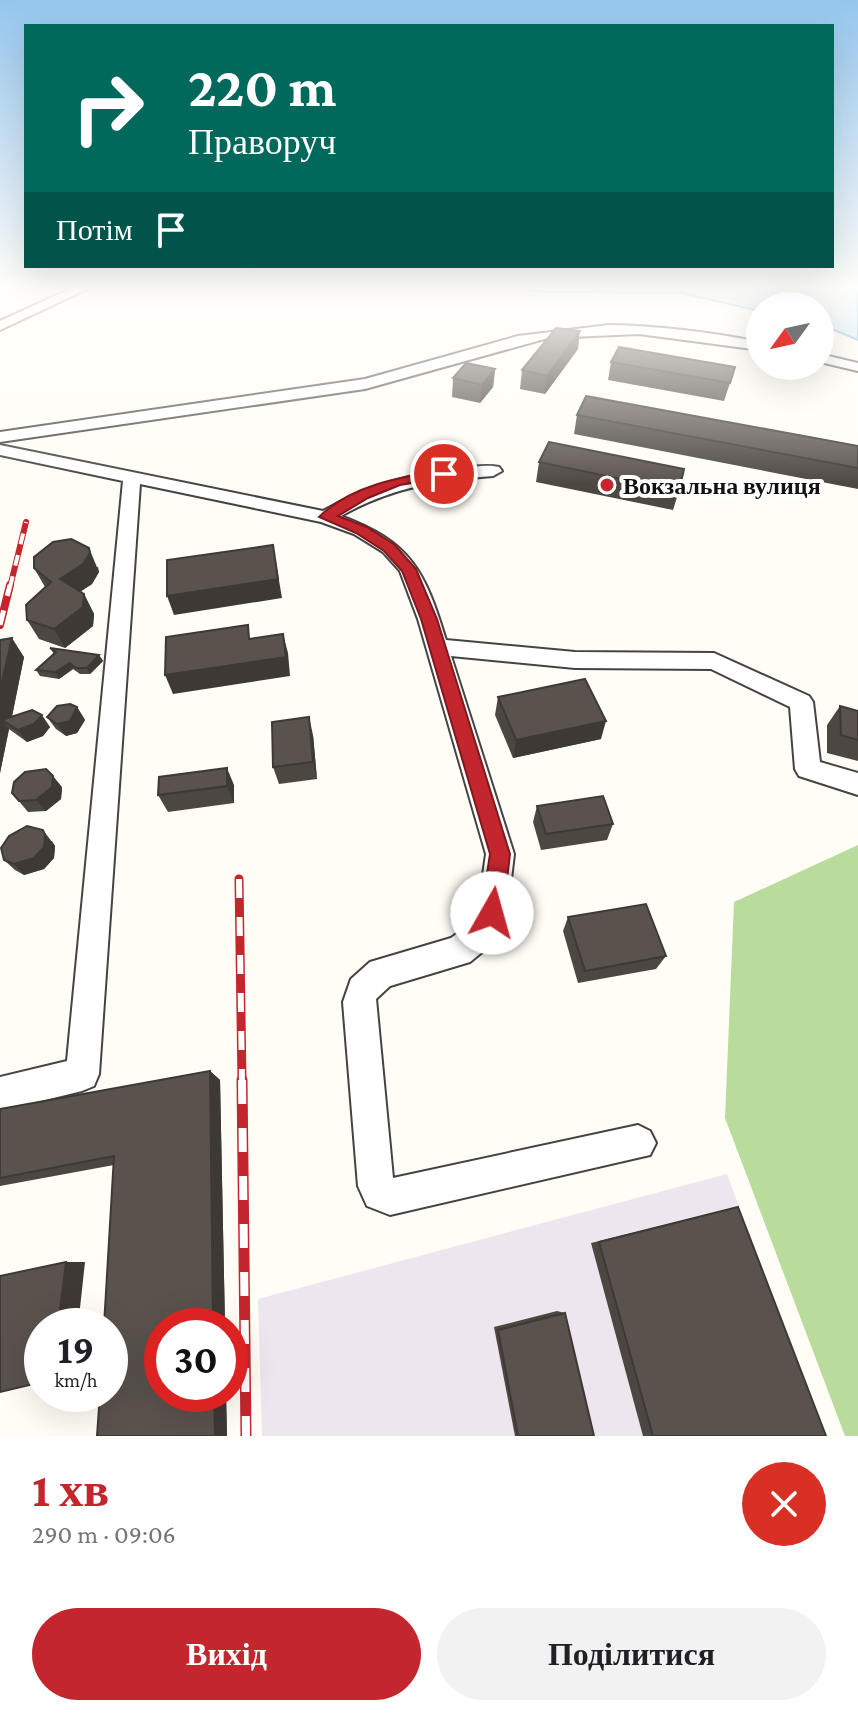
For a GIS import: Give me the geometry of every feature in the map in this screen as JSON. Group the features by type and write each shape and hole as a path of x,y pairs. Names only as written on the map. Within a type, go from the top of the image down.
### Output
{"street":[{"path":"0,437 365,384 406,376 483,351"},
{"path":"834,361 858,367"},
{"path":"0,450 326,517 361,530 390,548 409,569 437,647 500,854 492,913 488,925 470,946 381,973 362,990 359,1002 376,1186 380,1193 390,1197 638,1143"},
{"path":"326,517 364,495 397,482 419,476 493,471"},
{"path":"0,1094 82,1074 132,478"},
{"path":"437,647 575,660 714,661 801,702 808,769 858,784"}],"shaded area":[{"path":"727,1174 823,1436 262,1436 258,1299"}],"green space":[{"path":"858,845 858,1436 845,1436 725,1118 734,902"}],"building":[{"path":"537,351 565,351 547,376 522,370"},
{"path":"617,351 642,351 735,367 730,383 611,362"},
{"path":"466,363 495,369 482,385 453,378"},
{"path":"586,396 858,446 858,468 577,415"},
{"path":"549,442 684,469 679,491 539,462"},
{"path":"71,539 89,548 90,553 83,564 60,579 84,594 83,607 54,629 27,620 26,605 51,582 34,568 34,557 53,542"},
{"path":"273,545 278,579 167,596 167,560"},
{"path":"248,625 249,639 283,634 286,657 165,675 166,637"},
{"path":"12,638 0,690 0,640"},
{"path":"50,648 99,655 87,668 76,668 70,663 55,672 36,670 56,652"},
{"path":"585,679 606,721 516,740 498,697"},
{"path":"70,704 77,707 70,721 57,724 47,717 57,706"},
{"path":"840,706 858,711 858,740 841,735"},
{"path":"32,710 42,715 34,724 18,730 2,720"},
{"path":"309,717 313,762 273,767 272,722"},
{"path":"227,768 227,786 158,795 159,777"},
{"path":"46,769 53,776 52,787 36,800 19,801 12,793 14,782 25,772"},
{"path":"603,796 613,824 546,834 537,806"},
{"path":"27,826 43,830 44,847 34,858 14,864 4,860 1,848 9,836"},
{"path":"646,904 666,956 585,971 568,917"},
{"path":"210,1071 213,1308 144,1308 144,1412 214,1412 215,1436 97,1436 99,1412 128,1412 128,1308 105,1308 114,1156 0,1178 0,1109"},
{"path":"738,1207 826,1436 653,1436 599,1242"},
{"path":"66,1262 60,1308 24,1308 24,1386 0,1392 0,1276"},
{"path":"565,1313 594,1436 518,1436 498,1330"}],"railway":[{"path":"10,587 26,522"},
{"path":"0,625 10,585"},
{"path":"239,879 242,1082"},
{"path":"242,1080 246,1436"}],"place":[{"name":"Вокзальна вулиця","path":"607,485"}],"route":[{"path":"444,474 397,482 364,495 326,517 361,530 390,548 409,569 429,619 500,854 492,913"}]}
